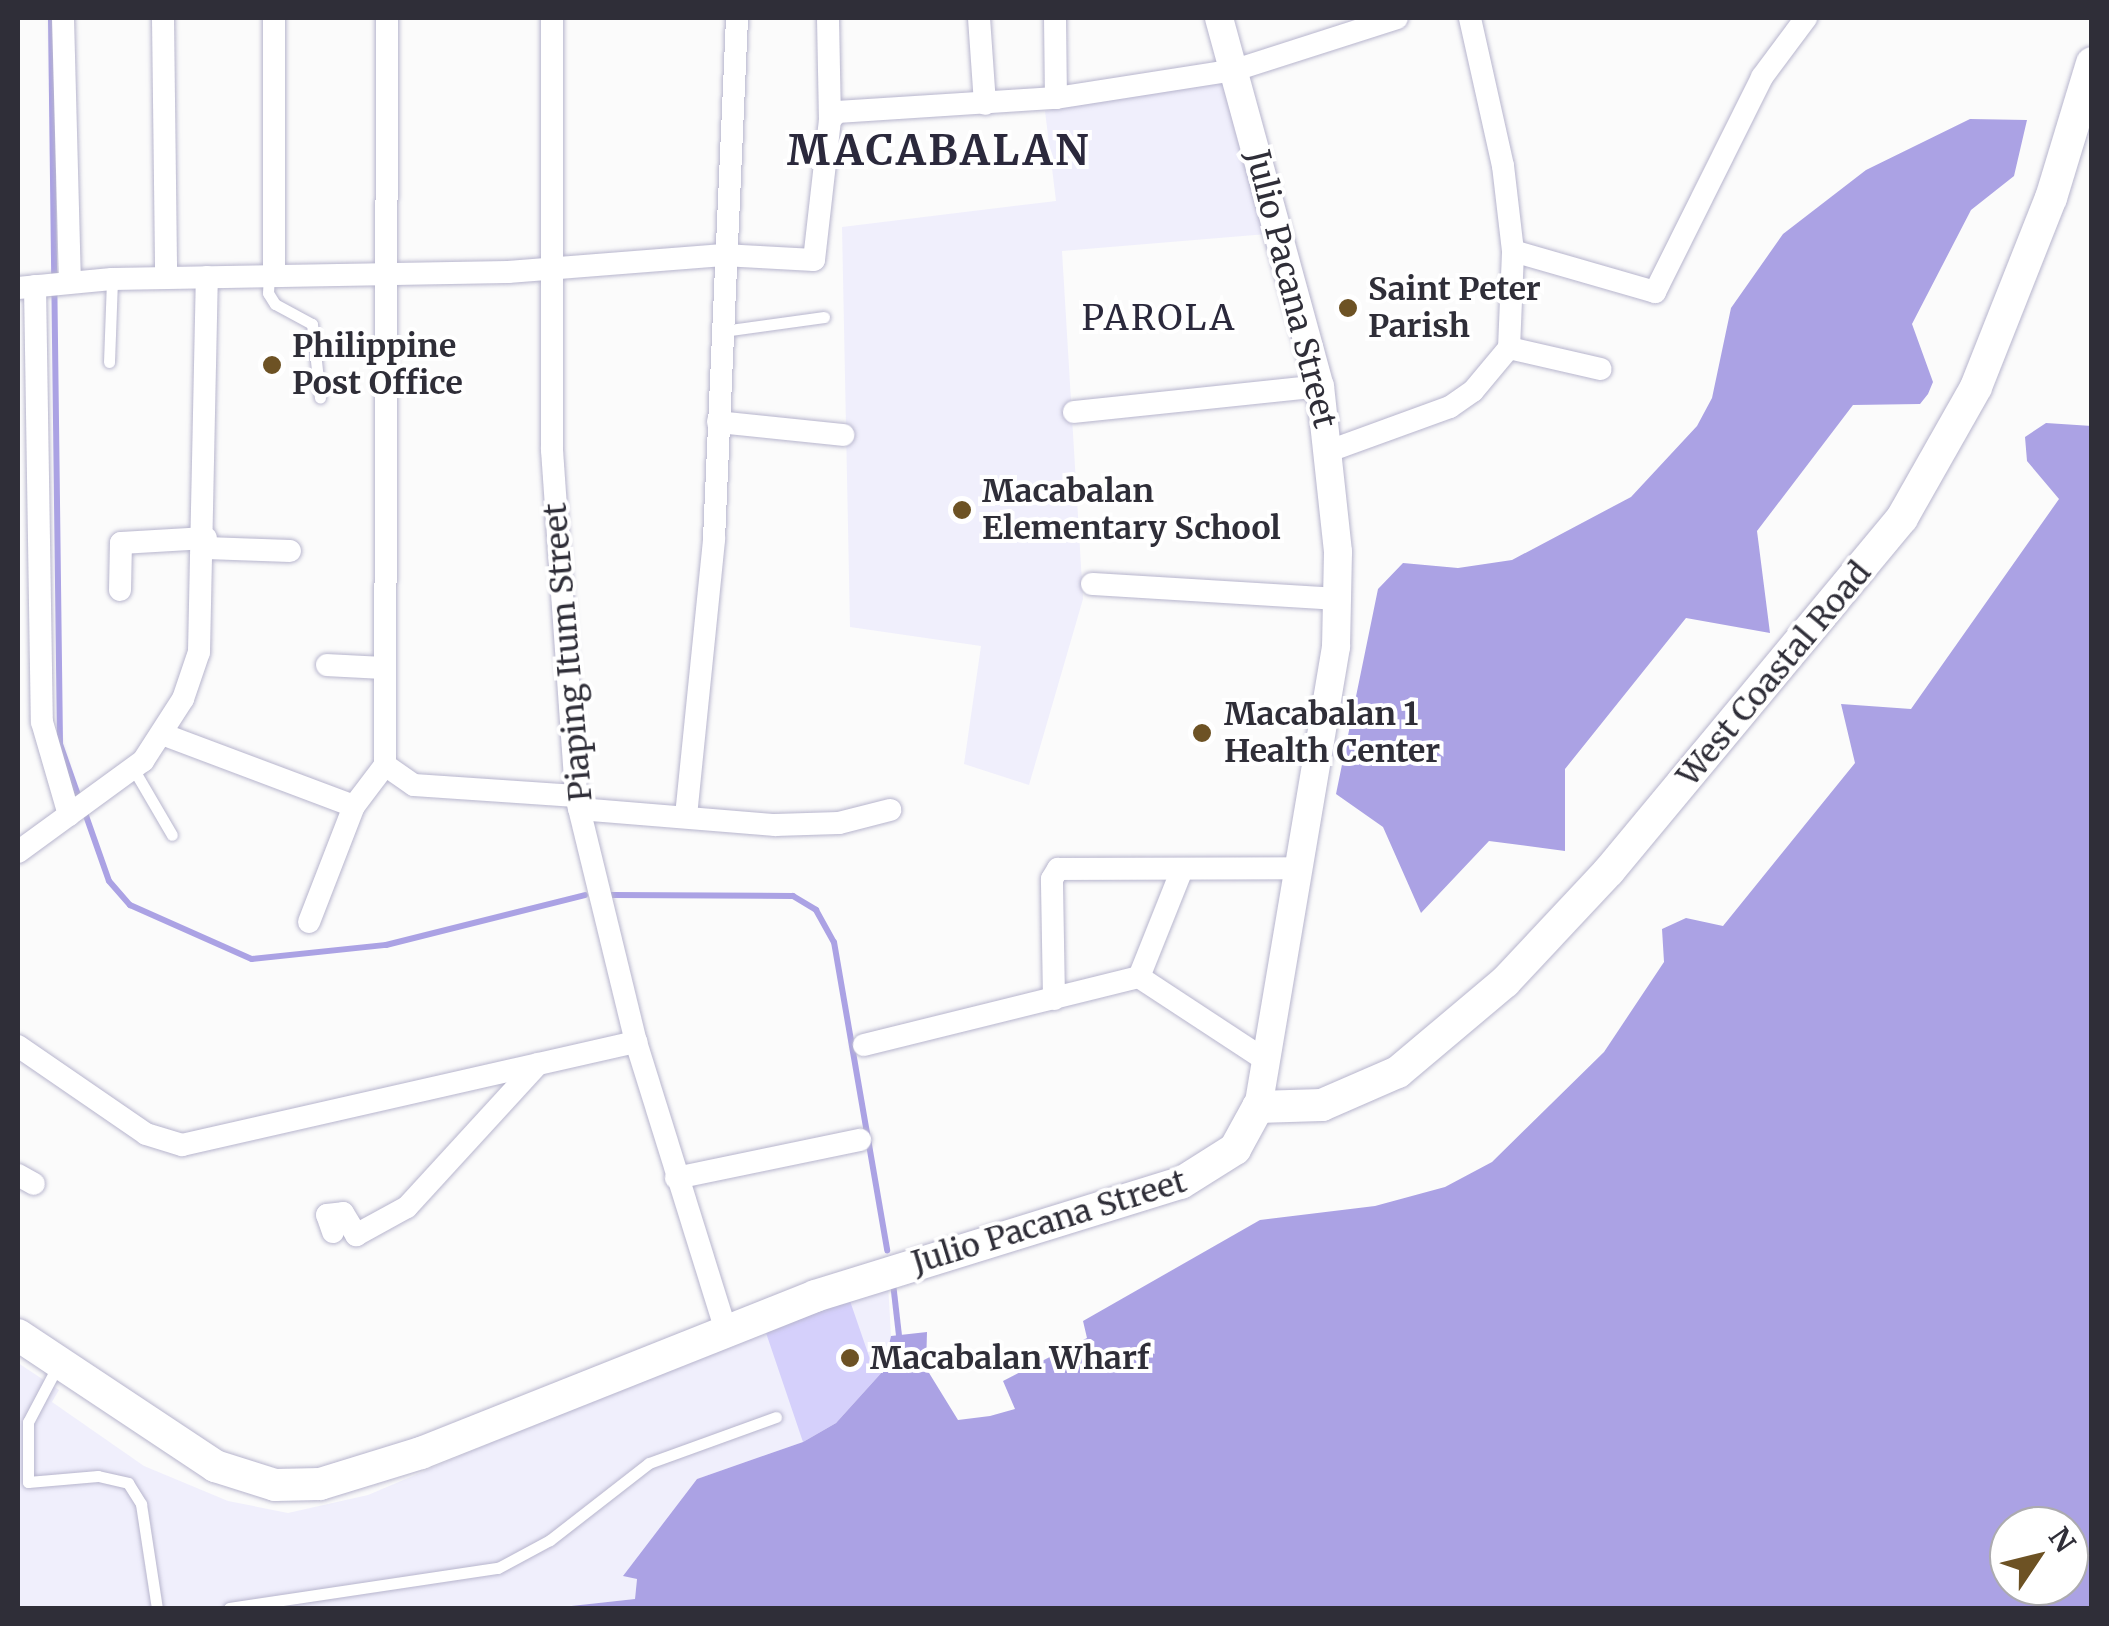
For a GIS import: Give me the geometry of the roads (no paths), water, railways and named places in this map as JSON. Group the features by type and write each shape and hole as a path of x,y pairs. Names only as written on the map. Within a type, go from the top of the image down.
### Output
{"main road":[{"name":"West Coastal Road","path":"1258,1107 1322,1105 1360,1092 1398,1072 1452,1030 1609,871 1848,587 1940,460 1976,387 2051,198 2092,63"},
{"name":"Julio Pacana Street","path":"18,1335 215,1466 300,1486 422,1453 725,1328 1180,1183 1236,1149 1258,1107"}],"street":[{"path":"63,18 45,285 42,722 77,810"},
{"path":"164,18 166,278"},
{"path":"272,274 274,18"},
{"path":"309,922 354,806 385,766 382,668 386,18"},
{"name":"Piaping Itum Street","path":"552,18 552,450 578,802 636,1042 725,1328"},
{"path":"686,816 706,649 736,18"},
{"path":"45,285 272,274 552,270 723,256 816,259 830,120 828,18"},
{"path":"979,18 985,104"},
{"path":"1054,18 1056,98"},
{"name":"Julio Pacana Street","path":"1219,18 1320,386 1340,599 1258,1107"},
{"path":"830,120 860,106 985,104 1056,98 1235,70 1397,18"},
{"path":"1329,451 1450,408 1474,391 1509,348 1513,251 1504,166 1470,18"},
{"path":"1513,251 1655,292 1762,77 1806,18"},
{"path":"18,852 134,770 162,734 200,652 206,543 207,277"},
{"path":"1509,348 1601,369"},
{"path":"1074,412 1320,386"},
{"path":"718,422 842,436"},
{"path":"120,590 121,543 206,543 290,551"},
{"path":"1092,584 1340,599"},
{"path":"327,665 382,668"},
{"path":"162,734 354,806"},
{"path":"385,766 414,784 686,816 807,824 890,810"},
{"path":"1054,999 1052,878 1058,869 1181,872 1296,868"},
{"path":"1139,977 1181,872"},
{"path":"864,1045 1139,977 1264,1059"},
{"path":"18,1046 146,1134 182,1145 636,1042"},
{"path":"333,1232 327,1215 343,1213 356,1235 407,1207 539,1063"},
{"path":"676,1178 860,1140"}],"lane":[{"path":"272,274 268,294 275,304 312,324 320,398"},
{"path":"109,362 112,279"},
{"path":"723,331 824,317"},
{"path":"134,770 172,835"},
{"path":"59,1364 28,1422 28,1482 98,1476 128,1483 141,1504 157,1608"},
{"path":"228,1608 498,1568 550,1540 648,1463 776,1417"}],"waterway":[{"path":"51,18 60,744 79,798"},
{"path":"84,810 109,881 130,905 252,959 386,945 585,895"},
{"path":"612,895 793,896 816,910 834,942 887,1250"},
{"path":"893,1283 899,1336"}],"place":[{"name":"Saint Peter Parish","path":"1348,308"},
{"name":"Philippine Post Office","path":"272,365"},
{"name":"Macabalan Elementary School","path":"962,510"},
{"name":"Macabalan 1 Health Center","path":"1202,733"},
{"name":"Macabalan Wharf","path":"850,1358"}],"district":[{"name":"MACABALAN","path":"939,150"},
{"name":"PAROLA","path":"1159,318"}]}
